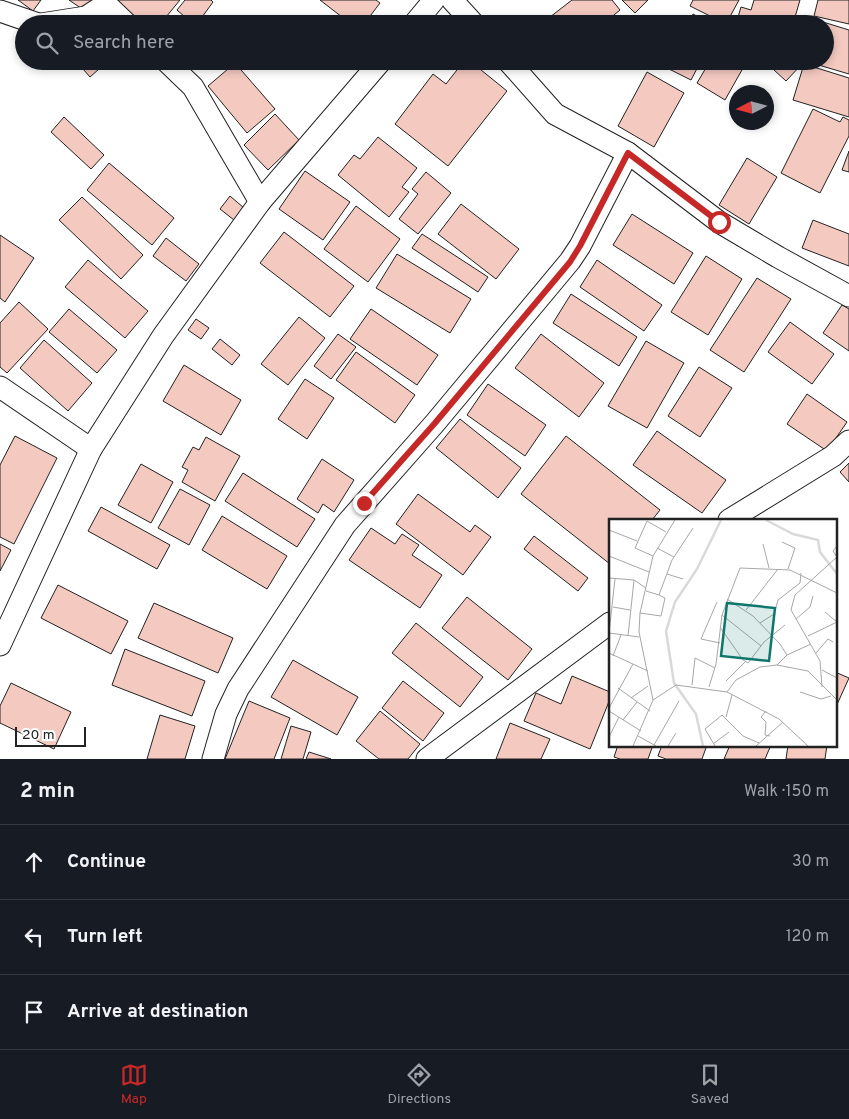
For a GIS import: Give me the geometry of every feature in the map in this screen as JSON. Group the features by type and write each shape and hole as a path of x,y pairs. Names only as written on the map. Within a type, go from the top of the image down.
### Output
{"street":[{"path":"422,15 434,0"},
{"path":"452,0 466,15"},
{"path":"89,15 106,4 118,15"},
{"path":"0,11 15,16"},
{"path":"175,70 193,87 260,202"},
{"path":"0,645 91,449 163,336 260,202 373,70"},
{"path":"516,70 555,114 628,153 719,222 849,296"},
{"path":"213,759 226,714 238,689 345,525 435,423 570,262 628,153"},
{"path":"0,387 91,449"},
{"path":"731,519 832,456 849,441"},
{"path":"427,759 609,624"}],"building":[{"path":"18,0 41,0 33,11"},
{"path":"69,0 93,0 85,11"},
{"path":"115,0 180,0 168,15 133,15"},
{"path":"185,0 211,0 213,2 204,15 183,15 177,10"},
{"path":"320,0 376,0 380,3 371,15 339,15"},
{"path":"572,0 612,0 620,10 614,15 553,15"},
{"path":"622,0 648,0 635,13"},
{"path":"693,0 739,0 731,15 708,15 690,6"},
{"path":"754,0 800,0 796,15 739,15 741,7 751,10"},
{"path":"818,0 849,0 849,24 834,21 834,15 814,15"},
{"path":"834,25 849,30 849,74 834,70"},
{"path":"84,70 98,70 90,77"},
{"path":"227,70 241,70 275,109 247,133 208,86"},
{"path":"457,70 481,70 507,91 448,166 395,124 433,74 446,84"},
{"path":"671,70 696,70 691,80"},
{"path":"705,70 742,70 733,85 729,85 729,93 725,100 697,83"},
{"path":"774,70 796,70 786,81"},
{"path":"802,70 823,70 849,78 849,117 793,100"},
{"path":"647,72 684,93 654,147 618,126"},
{"path":"813,109 840,122 843,117 849,120 849,136 820,193 781,173"},
{"path":"275,114 299,140 268,170 244,145"},
{"path":"64,117 104,155 91,169 51,132"},
{"path":"378,137 417,168 402,187 409,192 389,217 338,175 354,155 360,159"},
{"path":"849,151 849,172 842,170"},
{"path":"747,158 777,177 749,224 719,205"},
{"path":"109,163 174,218 152,245 87,190"},
{"path":"305,171 350,202 323,240 279,209"},
{"path":"426,172 451,193 418,234 399,219 418,194 412,189"},
{"path":"230,196 244,208 234,220 220,209"},
{"path":"82,197 143,255 121,279 59,220"},
{"path":"461,204 519,249 496,279 438,234"},
{"path":"356,206 400,239 368,282 324,249"},
{"path":"632,214 693,253 674,284 613,245"},
{"path":"813,220 849,234 849,266 802,248"},
{"path":"284,232 354,286 330,317 260,263"},
{"path":"422,234 488,277 478,292 412,248"},
{"path":"0,235 34,258 5,302 0,298"},
{"path":"166,238 199,264 186,281 153,256"},
{"path":"397,254 471,299 450,333 376,288"},
{"path":"706,256 742,279 708,335 671,312"},
{"path":"88,260 148,311 125,338 65,287"},
{"path":"597,260 662,305 644,331 580,287"},
{"path":"757,278 791,299 744,372 710,350"},
{"path":"571,294 637,337 619,366 553,323"},
{"path":"19,302 48,329 7,373 0,367 0,323"},
{"path":"842,305 849,309 849,351 823,333"},
{"path":"69,309 117,350 97,373 49,332"},
{"path":"371,309 438,355 417,385 350,339"},
{"path":"299,317 325,338 288,385 261,364"},
{"path":"196,319 209,328 201,339 188,330"},
{"path":"790,322 834,354 812,384 768,352"},
{"path":"338,334 356,347 331,379 314,366"},
{"path":"541,334 604,383 579,417 515,368"},
{"path":"220,339 240,355 232,365 212,349"},
{"path":"44,340 92,383 68,411 20,368"},
{"path":"646,341 684,363 647,428 608,406"},
{"path":"356,352 415,395 395,423 336,380"},
{"path":"184,365 241,400 221,435 163,401"},
{"path":"699,367 732,388 700,437 668,416"},
{"path":"305,379 334,398 307,439 278,419"},
{"path":"488,384 546,425 525,456 467,415"},
{"path":"807,394 847,422 827,451 787,424"},
{"path":"460,419 521,468 498,498 436,448"},
{"path":"657,431 726,480 702,513 633,465"},
{"path":"15,436 57,458 14,544 0,537 0,465"},
{"path":"566,436 660,510 653,519 609,519 609,563 521,494"},
{"path":"206,437 240,456 215,501 182,482 188,470 182,467 193,447 199,450"},
{"path":"322,459 354,480 334,512 323,504 318,513 297,499"},
{"path":"849,463 849,482 840,472"},
{"path":"141,464 173,482 151,523 118,505"},
{"path":"243,473 315,519 297,547 225,501"},
{"path":"180,489 210,505 189,545 158,528"},
{"path":"418,494 470,532 475,525 491,537 463,575 396,524"},
{"path":"101,507 170,545 157,569 88,531"},
{"path":"222,516 287,556 267,589 202,550"},
{"path":"371,528 395,544 402,534 419,545 412,555 442,575 420,608 349,560"},
{"path":"534,536 588,578 578,591 524,549"},
{"path":"0,544 11,550 0,571"},
{"path":"58,585 128,621 111,654 41,618"},
{"path":"467,597 532,649 508,680 442,628"},
{"path":"154,603 233,638 218,673 138,638"},
{"path":"416,623 483,677 460,707 392,653"},
{"path":"125,649 205,681 192,716 112,685"},
{"path":"293,660 358,697 337,735 271,697"},
{"path":"836,672 849,678 836,707"},
{"path":"572,676 609,692 609,702 590,749 524,721 536,693 561,704"},
{"path":"403,681 444,713 423,741 382,708"},
{"path":"11,683 71,712 54,749 0,723 0,706"},
{"path":"249,701 290,718 274,759 225,759"},
{"path":"380,711 420,744 408,759 379,759 356,741"},
{"path":"160,715 195,726 185,759 147,759"},
{"path":"510,723 550,739 541,759 496,759"},
{"path":"291,726 311,732 303,759 281,759"},
{"path":"618,746 653,746 648,759 620,759 614,757"},
{"path":"662,746 707,746 702,759 666,759 658,756"},
{"path":"730,746 771,746 765,759 724,759"},
{"path":"788,746 827,746 825,759 786,759"},
{"path":"309,752 331,759 306,759"}],"route":[{"path":"364,503 435,423 570,262 628,153 719,222"}]}
